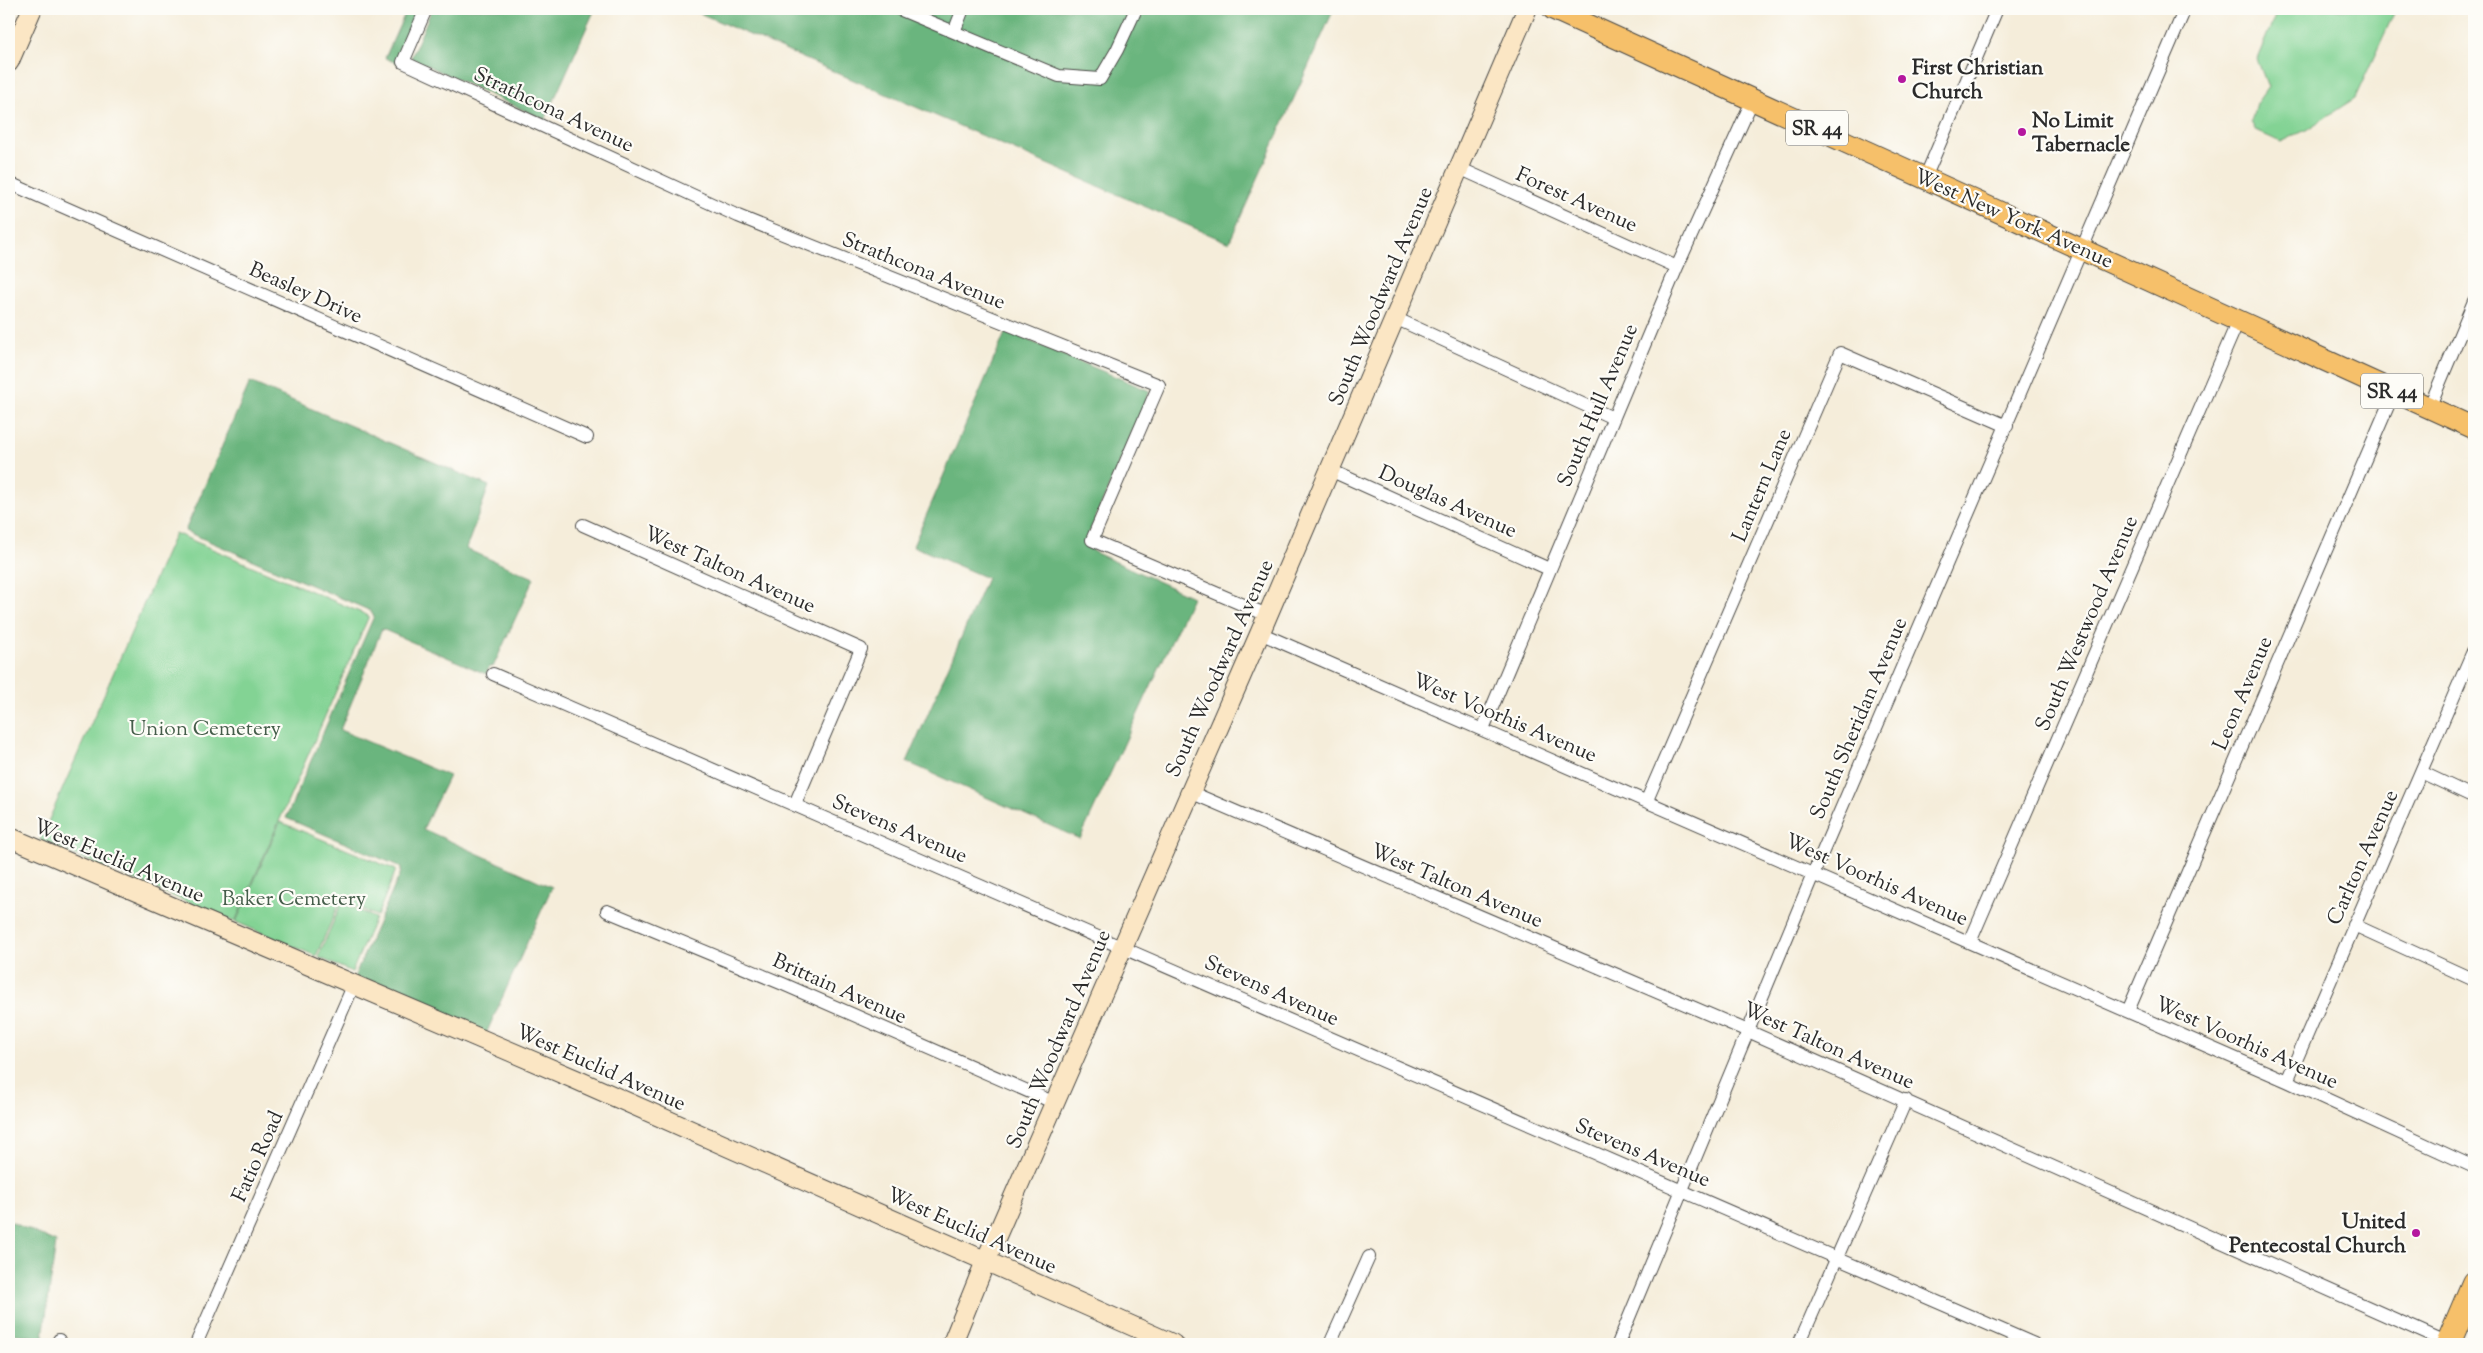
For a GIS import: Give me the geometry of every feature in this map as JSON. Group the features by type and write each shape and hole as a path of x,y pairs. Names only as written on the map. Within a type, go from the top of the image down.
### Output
{"highway":[{"path":"2448,1344 2474,1283"}],"main road":[{"name":"West New York Avenue","path":"1553,9 2474,428"}],"street":[{"path":"9,62 32,9"},
{"name":"Strathcona Avenue","path":"426,9 403,62 738,216 1159,385 1092,540 1268,615"},
{"path":"899,9 1059,76 1100,79 1117,50 1136,9"},
{"path":"954,32 963,9"},
{"name":"South Woodward Avenue","path":"952,1344 986,1260 1268,615 1527,9"},
{"path":"1925,178 1997,9"},
{"name":"South Sheridan Avenue","path":"1619,1344 1814,872 2185,9"},
{"name":"South Hull Avenue","path":"1483,729 1677,266 1753,100"},
{"name":"Forest Avenue","path":"1459,168 1677,266"},
{"name":"Beasley Drive","path":"9,183 587,437"},
{"path":"2429,408 2474,301"},
{"path":"1395,318 1613,418"},
{"name":"South Westwood Avenue","path":"1970,942 2238,321"},
{"name":"Lantern Lane","path":"1647,800 1840,353 2007,426"},
{"name":"Leon Avenue","path":"2128,1010 2394,392"},
{"name":"Douglas Avenue","path":"1330,470 1549,569"},
{"name":"West Talton Avenue","path":"583,525 861,649 795,804"},
{"name":"West Voorhis Avenue","path":"1260,633 2128,1010 2287,1080 2474,1167"},
{"name":"Carlton Avenue","path":"2287,1080 2474,649"},
{"name":"Stevens Avenue","path":"493,674 2034,1344"},
{"path":"2421,772 2474,797"},
{"name":"West Talton Avenue","path":"1190,792 1906,1100 2448,1344"},
{"name":"West Euclid Avenue","path":"9,837 354,984 986,1260 1173,1344"},
{"name":"Brittain Avenue","path":"607,911 783,984 1055,1104"},
{"path":"2354,925 2474,980"},
{"name":"Fatio Road","path":"196,1344 354,984"},
{"path":"1799,1344 1838,1259 1906,1100"},
{"path":"1330,1344 1369,1258"}],"green space":[{"path":"407,9 419,9 399,64 385,58"},
{"path":"432,9 595,9 545,120 411,58"},
{"path":"690,9 1334,9 1229,243"},
{"path":"2278,9 2396,9 2355,98 2306,130 2281,142 2256,131 2251,122 2256,104 2268,87 2257,59"},
{"path":"1006,331 1150,391 1087,538 1090,546 1093,547 1092,551 1192,597 1080,839 907,762 987,578 913,546"},
{"path":"250,382 489,486 466,549 534,578 493,667 490,666 486,674 382,629 340,730 449,776 423,829 552,887 486,1034 354,977 401,872 401,867 286,818 374,616 371,611 185,531"},
{"name":"Union Cemetery","path":"175,533 369,616 235,922 40,840"},
{"name":"Baker Cemetery","path":"280,822 396,870 377,916 341,900 316,956 236,922"},
{"path":"342,902 375,918 352,972 318,957"},
{"path":"9,1221 56,1242 43,1338 9,1333"}],"place":[{"name":"First Christian Church","path":"1902,79"},
{"name":"No Limit Tabernacle","path":"2022,132"},
{"name":"United Pentecostal Church","path":"2416,1233"}]}
